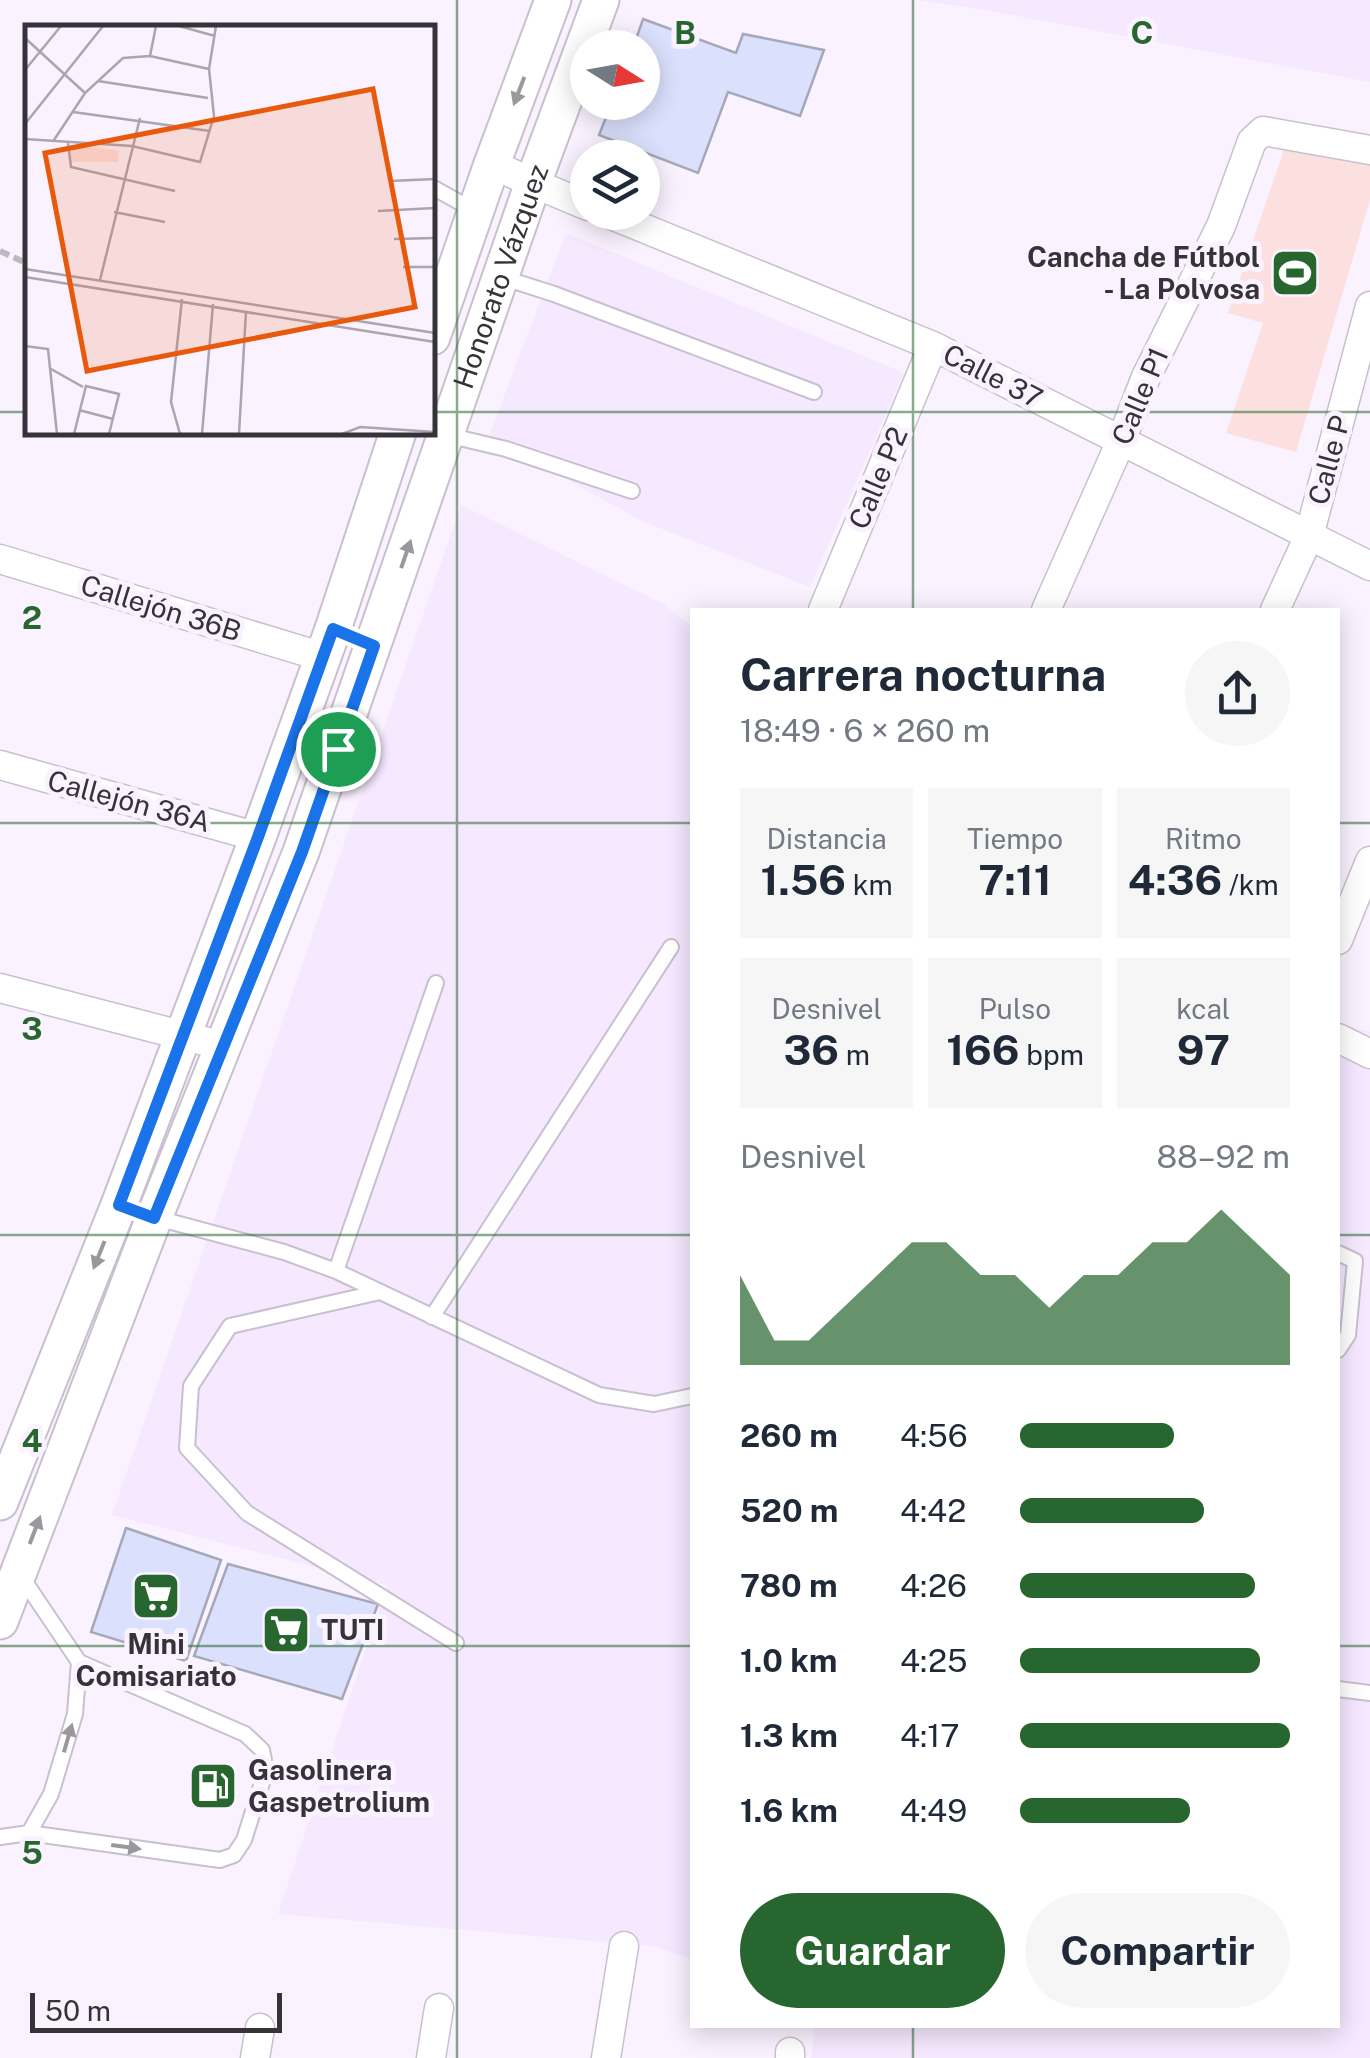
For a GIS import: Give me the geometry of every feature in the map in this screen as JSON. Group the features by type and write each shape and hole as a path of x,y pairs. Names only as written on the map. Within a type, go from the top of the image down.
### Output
{"street":[{"name":"Honorato Vázquez","path":"435,327 553,0"},
{"name":"Honorato Vázquez","path":"0,1621 154,1218 302,852 532,184 602,0"},
{"name":"Calle P1","path":"1047,608 1146,377 1221,226 1252,142 1264,131 1370,150"},
{"path":"492,164 570,199"},
{"name":"Calle 37","path":"648,230 934,346 1370,566"},
{"name":"Calle P","path":"1276,608 1308,536 1370,306"},
{"name":"Calle P2","path":"824,608 934,346"},
{"path":"0,1502 119,1205 258,837 397,435"},
{"name":"Callejón 36B","path":"0,559 328,643"},
{"path":"328,643 374,646"},
{"name":"Callejón 36A","path":"0,765 258,837"},
{"path":"1340,935 1370,861"},
{"path":"0,988 223,1046"},
{"path":"1340,1039 1370,1054"},
{"path":"606,2058 624,1946"},
{"path":"430,2058 440,2008"},
{"path":"255,2058 260,2028"}],"lane":[{"path":"435,188 476,211"},
{"path":"500,277 814,392"},
{"path":"447,435 506,449 632,492"},
{"path":"432,1317 670,947"},
{"path":"336,1271 436,984"},
{"path":"119,1205 284,1252 336,1271 599,1395 654,1404 690,1396"},
{"path":"1340,1253 1355,1261 1348,1335 1340,1347"},
{"path":"380,1292 230,1326 191,1386 187,1448 247,1513 456,1643"},
{"path":"0,1837 30,1833 220,1860 234,1855 244,1840 266,1770 262,1750 245,1734 79,1662 18,1573"},
{"path":"30,1833 51,1794 75,1714 79,1662"},
{"path":"1340,1688 1370,1693"}],"path":[{"path":"0,250 25,262"}],"shaded area":[{"path":"917,0 1370,0 1370,82 985,10"},
{"path":"1285,147 1370,164 1370,200 1296,452 1226,433 1263,323 1228,313"},
{"path":"566,233 904,373 810,587 642,521 489,436"},
{"path":"461,505 663,604 690,625 690,1958 652,1946 278,1914 387,1585 112,1515"},
{"path":"1340,1024 1370,1032 1370,2058 811,2058 815,2028 1340,2028"}],"building":[{"path":"643,19 736,53 743,34 824,50 800,116 728,92 698,173 660,158 660,140 612,140 599,135 605,120 660,120 660,30 639,30"},
{"name":"Mini Comisariato","path":"126,1528 221,1560 186,1661 91,1632"},
{"name":"TUTI","path":"228,1564 378,1604 342,1699 194,1656"}],"place":[{"name":"Cancha de Fútbol - La Polvosa","path":"1295,273"},
{"name":"Mini Comisariato","path":"156,1596"},
{"name":"TUTI","path":"286,1630"},
{"name":"Gasolinera Gaspetrolium","path":"213,1786"}],"route":[{"path":"333,629 374,646 338,749 302,852 154,1218 119,1205 333,629"}]}
